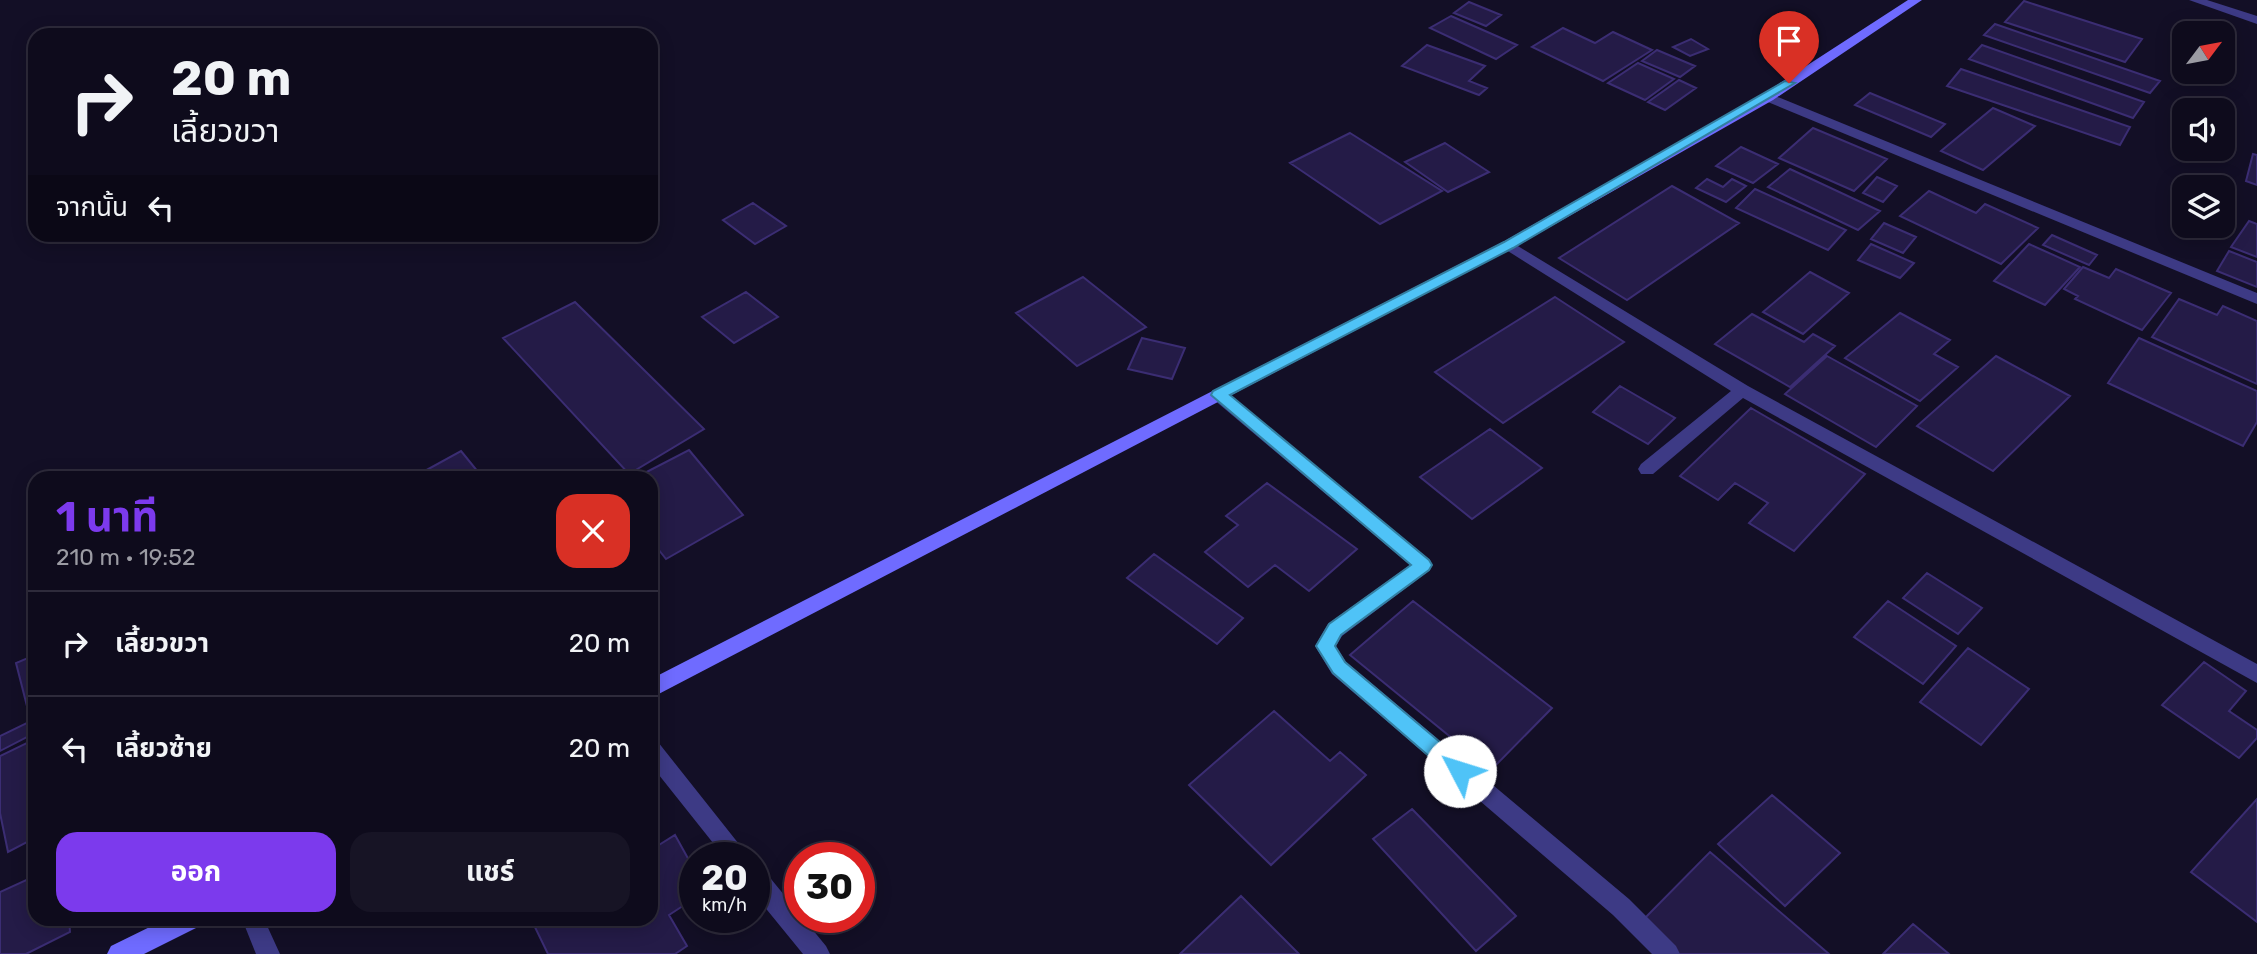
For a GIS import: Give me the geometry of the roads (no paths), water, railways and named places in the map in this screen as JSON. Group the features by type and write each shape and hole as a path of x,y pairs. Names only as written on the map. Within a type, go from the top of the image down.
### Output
{"street":[{"path":"658,685 1508,245 1768,97 1916,0"},
{"path":"2195,0 2257,20"},
{"path":"1768,97 2257,299"},
{"path":"1508,245 1742,390 2257,674"},
{"path":"1647,469 1742,390"},
{"path":"1219,395 1423,565 1335,630 1325,646 1339,668 1620,907 1668,954"},
{"path":"658,758 726,842"},
{"path":"770,896 818,954"},
{"path":"119,954 176,926"},
{"path":"256,926 268,954"}]}
